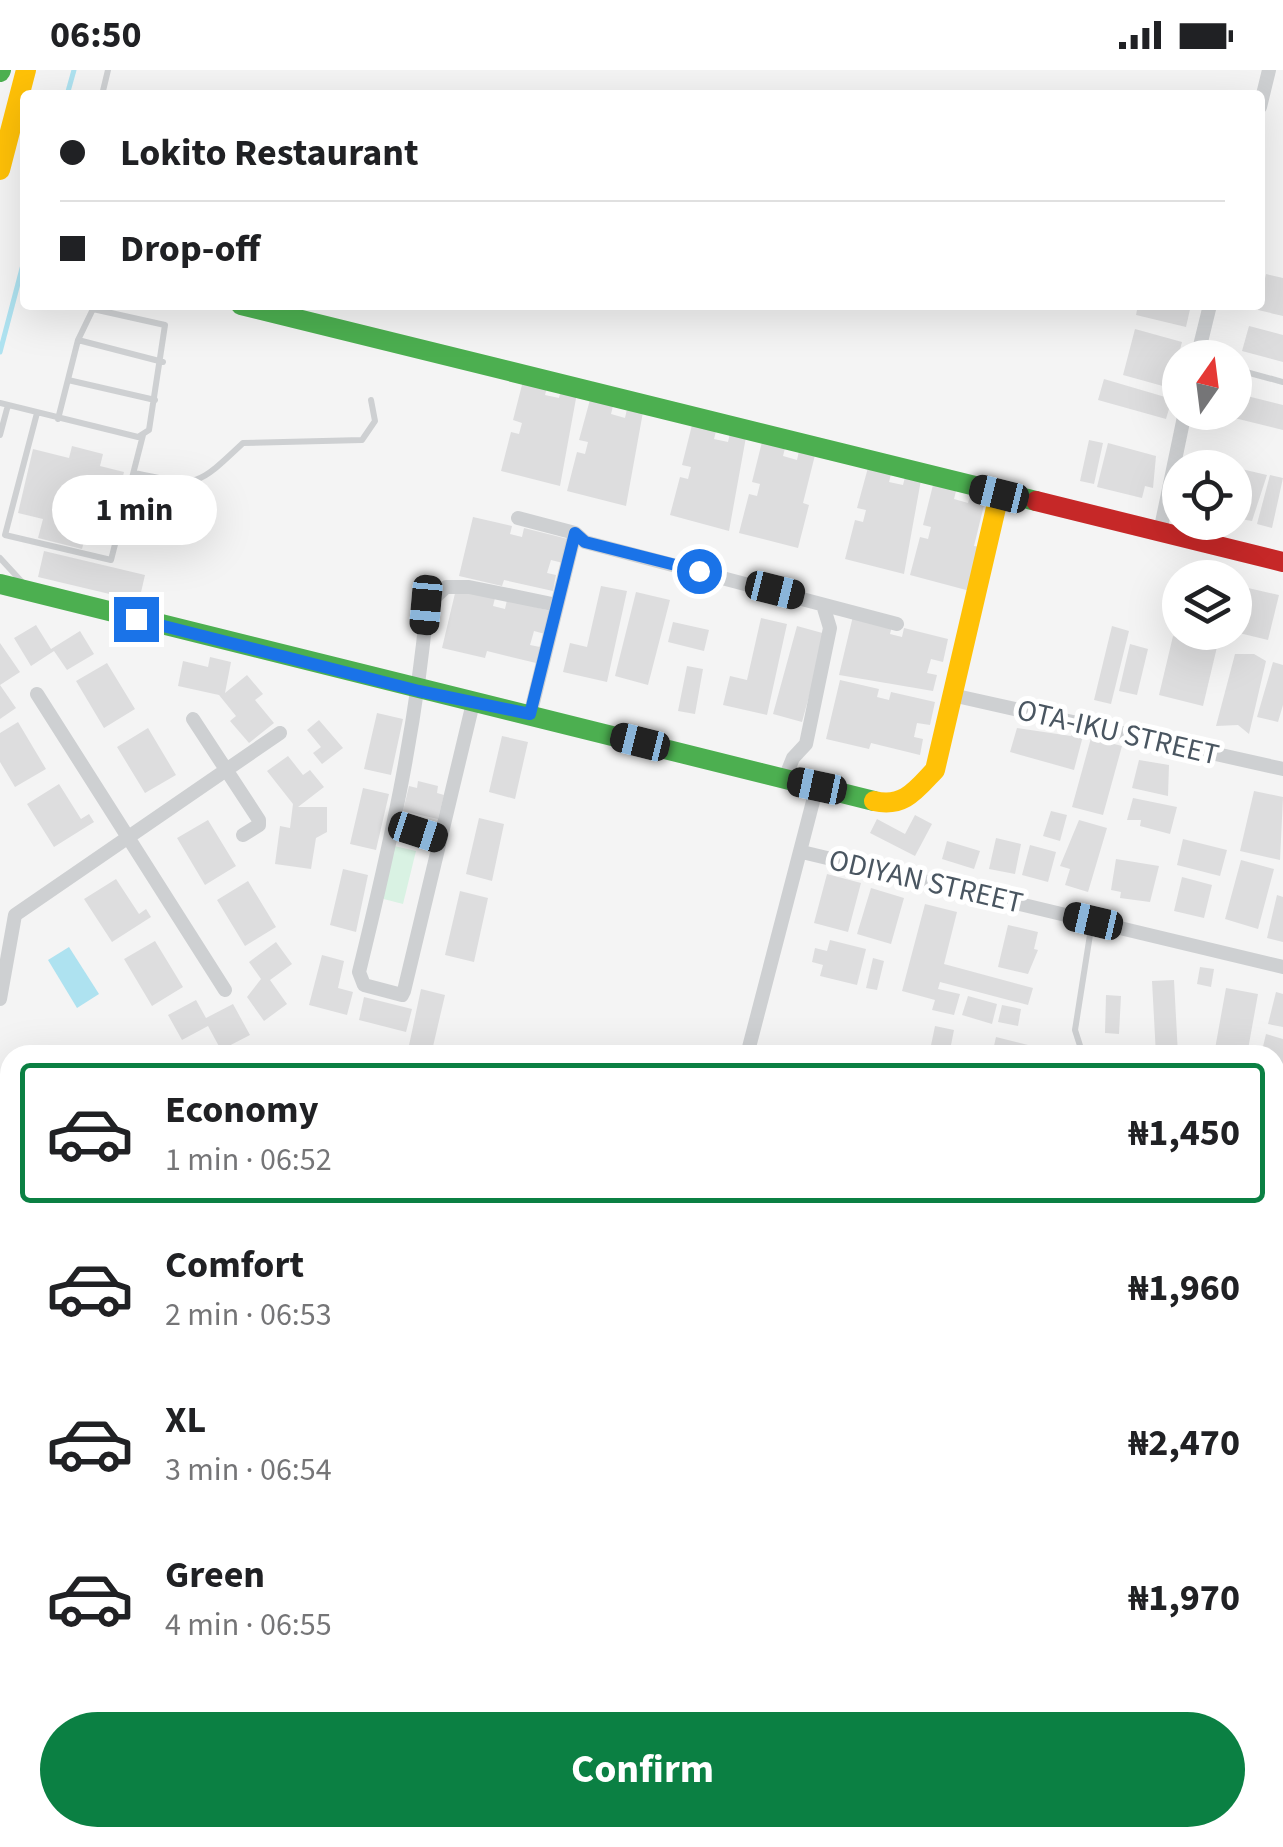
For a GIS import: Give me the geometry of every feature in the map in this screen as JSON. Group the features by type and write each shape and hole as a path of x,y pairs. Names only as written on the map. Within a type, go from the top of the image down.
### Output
{"main road":[{"path":"0,170 6,129 26,70"},
{"path":"261,310 1283,562"},
{"path":"0,584 887,804 908,799 935,770 999,494"}],"street":[{"path":"1201,340 1209,310"},
{"path":"1160,532 1181,430"},
{"path":"518,518 575,533 585,542 898,624"},
{"path":"530,714 575,533"},
{"path":"473,703 404,991 402,996 364,985 359,972 396,825 419,691 426,605 436,592 469,587 557,605"},
{"path":"785,778 792,758 806,744 830,628 823,605"},
{"path":"37,694 226,990"},
{"name":"OTA-IKU STREET","path":"952,695 1283,769"},
{"path":"193,718 260,822 243,835"},
{"path":"0,999 7,913 280,733"},
{"path":"751,1045 817,786"},
{"path":"396,825 439,839"},
{"name":"ODIYAN STREET","path":"802,852 1283,967"}],"lane":[{"path":"58,418 78,340 94,310"},
{"path":"36,413 6,535 111,560 143,435 149,430 167,332 161,322 105,310"},
{"path":"78,340 163,362"},
{"path":"1252,373 1283,382"},
{"path":"68,380 155,400"},
{"path":"134,473 182,482 208,478 243,443 362,440 375,422 371,400"},
{"path":"0,436 4,404 143,435"},
{"path":"0,558 30,592"},
{"path":"1080,1045 1076,1030 1093,921"}],"green space":[{"path":"390,845 416,851 403,904 376,897"}],"water":[{"path":"69,947 99,994 77,1008 48,960"}],"building":[{"path":"1266,274 1283,278 1283,316 1258,310 1265,310"},
{"path":"1137,310 1190,310 1186,327 1136,315"},
{"path":"1249,326 1283,335 1283,362 1252,354 1252,340 1245,340"},
{"path":"1135,329 1175,340 1162,340 1162,386 1123,375"},
{"path":"524,377 548,383 545,395 559,398 561,389 577,393 560,486 501,471 511,432 519,434 522,423 513,420"},
{"path":"1104,379 1162,396 1162,418 1098,400"},
{"path":"591,396 614,402 611,414 625,418 627,409 643,412 626,506 567,491 577,452 585,454 588,442 579,440"},
{"path":"1252,397 1283,405 1283,430 1252,422"},
{"path":"693,421 717,427 714,439 728,442 730,433 746,437 729,531 670,515 680,477 688,479 691,467 682,465"},
{"path":"763,438 786,444 783,456 797,460 799,451 815,455 803,503 809,505 798,548 739,533 749,494 757,496 760,484 752,482"},
{"path":"1089,440 1103,443 1094,484 1080,481"},
{"path":"1108,443 1156,456 1153,488 1145,486 1142,498 1097,487"},
{"path":"72,446 103,454 100,466 124,472 108,535 87,530 82,549 38,538 43,519 18,513 33,449 69,458"},
{"path":"869,464 892,470 889,482 903,485 905,477 921,480 904,574 845,559 855,520 863,522 866,510 857,508"},
{"path":"1252,472 1267,475 1252,521"},
{"path":"1270,475 1283,478 1272,528 1257,524"},
{"path":"934,481 957,487 954,499 968,503 971,493 986,497 974,546 981,547 970,591 910,575 920,537 928,539 931,527 923,525"},
{"path":"473,517 512,526 510,534 522,537 524,528 568,539 563,563 551,560 547,573 556,575 553,591 504,580 502,586 459,576"},
{"path":"44,551 145,575 139,601 38,577"},
{"path":"601,586 627,591 607,682 563,672 570,643 587,647"},
{"path":"456,589 495,598 493,606 505,609 507,600 551,611 545,634 534,631 530,645 540,647 536,663 487,651 485,658 442,648"},
{"path":"1252,589 1279,595 1268,640 1252,636"},
{"path":"636,592 670,600 648,685 615,676"},
{"path":"853,616 892,626 890,634 902,637 904,628 948,639 943,662 931,659 927,673 937,675 933,691 839,675"},
{"path":"761,618 787,624 767,715 723,705 730,676 747,680"},
{"path":"673,622 709,630 704,651 668,642"},
{"path":"36,625 51,649 80,631 94,654 67,670 54,651 31,666 14,638"},
{"path":"797,626 826,634 802,722 773,714"},
{"path":"1112,626 1129,631 1111,704 1094,700"},
{"path":"0,643 20,672 0,685"},
{"path":"1130,644 1148,649 1137,695 1119,691"},
{"path":"1170,650 1216,650 1203,706 1159,695"},
{"path":"1235,654 1254,654 1266,661 1249,734 1238,725 1216,726"},
{"path":"210,657 231,662 225,693 247,675 263,694 255,700 274,723 249,743 230,721 236,716 219,695 178,686 183,661 208,667"},
{"path":"1273,662 1283,665 1283,705 1278,722 1257,717"},
{"path":"107,663 135,709 104,728 76,681"},
{"path":"687,666 703,669 695,714 678,711"},
{"path":"840,680 879,689 877,697 889,700 891,692 935,702 930,725 917,723 914,737 923,739 920,755 871,743 869,749 826,739"},
{"path":"0,685 16,708 0,719"},
{"path":"377,713 403,719 391,775 364,769"},
{"path":"319,720 343,748 322,764 313,753 321,747 307,730"},
{"path":"18,722 46,769 15,787 0,762 0,733"},
{"path":"148,728 176,775 145,793 117,747"},
{"path":"1017,728 1071,736 1076,730 1084,732 1074,770 1010,752"},
{"path":"502,736 528,742 515,799 489,792"},
{"path":"1091,738 1122,746 1103,815 1072,807"},
{"path":"288,756 303,775 310,770 324,787 298,807 327,807 327,832 316,838 311,869 275,864 280,826 290,828 293,804 267,771"},
{"path":"1139,760 1169,765 1168,796 1132,788"},
{"path":"418,781 438,786 437,793 444,795 438,819 403,811 409,786 417,788"},
{"path":"59,784 81,819 89,814 94,822 54,847 27,804"},
{"path":"363,788 389,794 376,850 350,844"},
{"path":"1254,791 1283,797 1280,860 1240,851"},
{"path":"1133,798 1177,807 1170,834 1140,826 1141,820 1127,820"},
{"path":"1051,811 1067,815 1060,841 1043,836"},
{"path":"915,815 932,824 915,856 870,833 877,819 905,834"},
{"path":"479,818 504,824 492,881 466,874"},
{"path":"208,820 236,866 205,885 177,838"},
{"path":"1079,820 1107,828 1088,892 1065,885 1070,869 1060,866"},
{"path":"996,838 1021,844 1015,874 989,869"},
{"path":"1183,839 1227,850 1220,876 1177,865"},
{"path":"947,841 980,851 974,869 942,859"},
{"path":"1030,845 1056,852 1048,882 1022,875"},
{"path":"1116,859 1159,866 1150,902 1120,898 1121,892 1111,890"},
{"path":"1241,860 1274,869 1258,929 1225,919"},
{"path":"343,869 368,875 356,932 330,925"},
{"path":"827,874 861,883 848,932 814,923"},
{"path":"1182,877 1212,885 1204,918 1174,911"},
{"path":"116,879 139,914 146,909 151,917 112,942 84,899"},
{"path":"248,881 276,927 245,946 217,900"},
{"path":"871,888 904,898 891,944 857,934"},
{"path":"460,891 488,898 474,962 445,955"},
{"path":"1277,895 1283,897 1283,942 1267,938"},
{"path":"925,904 957,912 944,964 1033,988 1028,1005 940,982 938,989 960,994 954,1015 932,1010 935,1000 902,991"},
{"path":"1008,925 1038,932 1034,949 1038,950 1028,974 998,967"},
{"path":"830,940 866,949 857,985 820,976 823,965 812,962 815,948 827,951"},
{"path":"155,941 183,987 152,1006 124,959"},
{"path":"276,942 292,964 270,980 287,1004 264,1021 247,997 261,979 249,962"},
{"path":"322,955 344,961 338,988 353,992 347,1015 309,1005"},
{"path":"873,958 884,961 877,990 866,988"},
{"path":"1200,967 1214,969 1211,987 1197,984"},
{"path":"1174,980 1177,1045 1155,1045 1152,981"},
{"path":"1226,988 1258,994 1249,1045 1216,1045"},
{"path":"421,989 445,995 433,1045 409,1045"},
{"path":"1276,992 1283,994 1283,1027 1268,1024"},
{"path":"1106,995 1121,996 1119,1034 1105,1033"},
{"path":"968,996 997,1004 992,1024 962,1015"},
{"path":"364,997 412,1009 406,1032 359,1020"},
{"path":"196,1000 206,1018 233,1004 250,1035 231,1045 218,1045 208,1026 182,1040 168,1015"},
{"path":"1002,1005 1021,1009 1018,1026 998,1022"},
{"path":"935,1026 954,1030 951,1045 931,1045"},
{"path":"1266,1034 1283,1039 1283,1045 1263,1045"},
{"path":"996,1037 1028,1045 994,1045"}],"waterway":[{"path":"68,90 74,70"},
{"path":"0,352 20,276"}],"traffic: fast":[{"path":"261,310 1036,501"},
{"path":"0,584 874,801"}],"traffic: slow":[{"path":"21,90 26,70"},
{"path":"0,170 20,93"},
{"path":"874,801 901,800 935,770 999,495"}],"traffic: jam":[{"path":"1036,501 1283,562"}],"route":[{"path":"136,619 419,691 530,714 575,533 585,542 699,571"}]}
